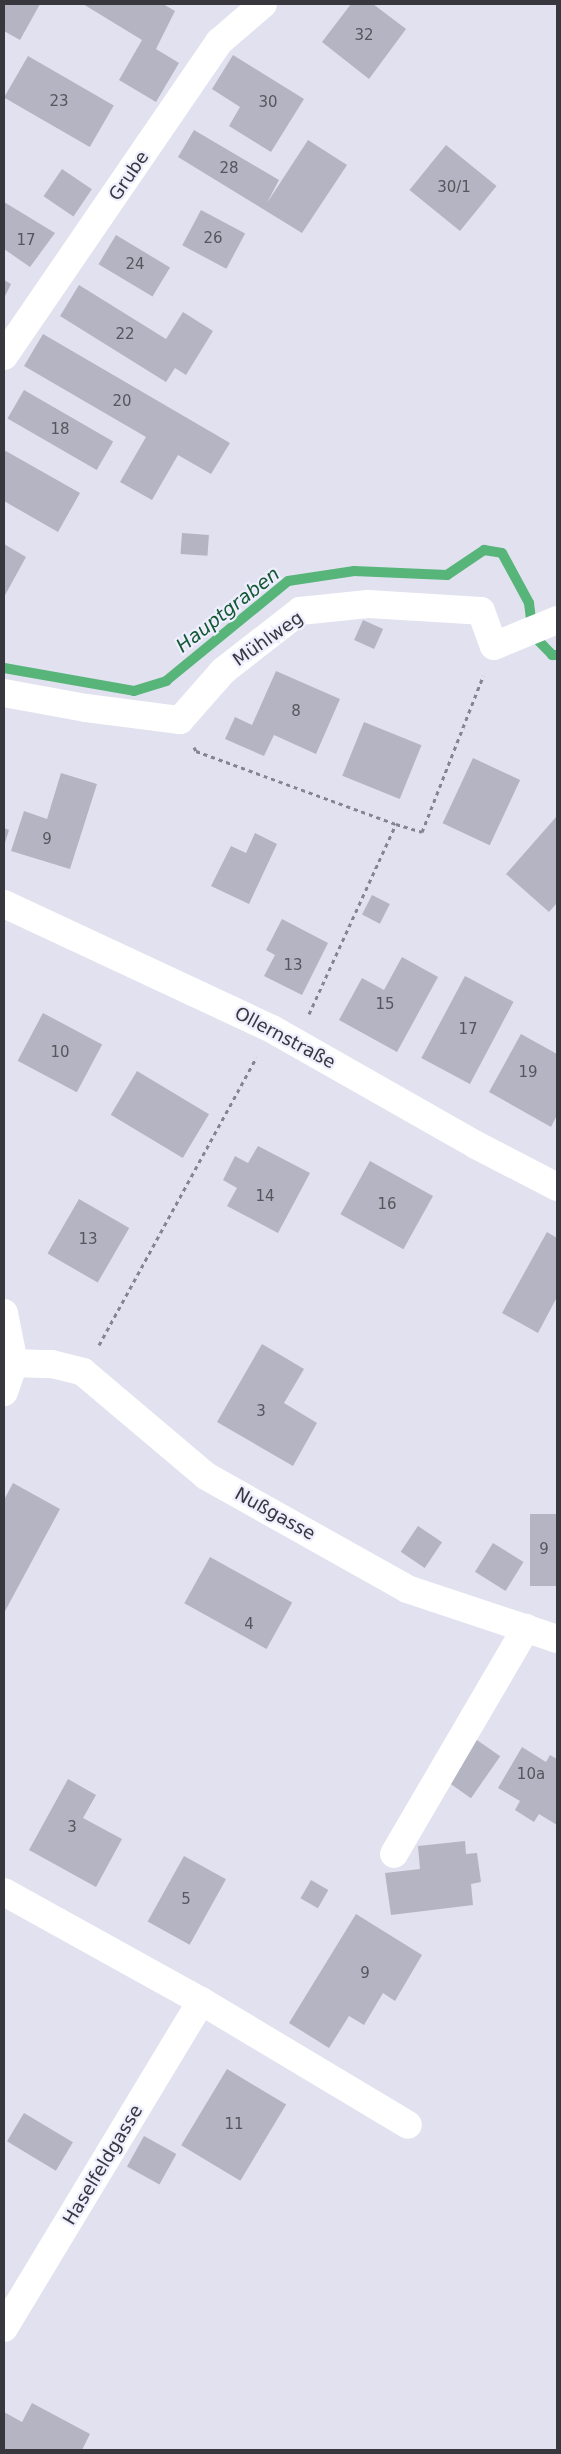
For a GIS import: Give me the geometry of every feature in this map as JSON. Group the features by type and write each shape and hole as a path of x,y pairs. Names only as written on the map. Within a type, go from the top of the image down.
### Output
{"street":[{"name":"Grube","path":"4,356 219,42 263,4"},
{"name":"Mühlweg","path":"180,720 223,671 300,612 368,604 481,611 502,642"},
{"path":"502,642 556,621"},
{"path":"4,694 86,708 180,720"},
{"name":"Ollernstraße","path":"4,904 272,1029 476,1145 557,1187"},
{"path":"4,1313 14,1363 4,1392"},
{"name":"Nußgasse","path":"14,1363 52,1364 83,1372 206,1476 407,1589 557,1639"},
{"path":"394,1854 526,1628"},
{"path":"4,1892 201,2001 408,2124"},
{"name":"Haselfeldgasse","path":"4,2328 201,2001"}],"path":[{"path":"180,720 196,751 422,832 502,642"},
{"path":"296,1042 396,824"},
{"path":"107,1331 272,1029"}],"building":[{"path":"4,4 40,4 20,40 4,31"},
{"path":"83,4 163,4 175,11 156,49 179,63 156,102 119,80 142,40"},
{"path":"351,4 373,4 406,29 369,79 322,42"},
{"path":"233,55 304,99 271,152 229,126 240,107 212,89"},
{"path":"28,56 114,105 90,147 4,98"},
{"path":"194,130 279,180 267,203 308,140 347,165 302,233 178,157"},
{"path":"446,145 497,186 460,231 409,190"},
{"path":"62,169 92,189 73,216 44,196"},
{"path":"4,202 55,233 30,267 4,249"},
{"path":"201,210 245,233 226,269 182,245"},
{"path":"116,235 170,267 152,297 98,264"},
{"path":"4,280 11,284 4,298"},
{"path":"79,285 166,339 183,312 213,331 186,375 175,368 166,382 60,316"},
{"path":"43,334 230,443 211,474 178,455 152,500 120,482 146,437 24,366"},
{"path":"24,390 113,442 97,470 8,419"},
{"path":"4,450 80,493 58,532 4,501"},
{"path":"182,533 209,535 207,556 181,554"},
{"path":"4,544 26,557 4,597"},
{"path":"363,620 383,629 374,649 354,640"},
{"path":"276,671 340,699 316,754 274,735 264,756 225,739 235,717 252,725"},
{"path":"364,722 421,745 400,799 342,776"},
{"path":"473,758 520,780 490,845 443,823"},
{"path":"61,773 97,784 70,869 11,851 24,811 47,819"},
{"path":"557,816 557,903 549,912 506,874"},
{"path":"4,828 9,830 4,846"},
{"path":"255,833 277,844 249,904 211,886 231,846 246,853"},
{"path":"372,895 390,904 380,924 362,915"},
{"path":"282,919 328,943 302,995 264,976 275,955 266,950"},
{"path":"402,957 438,977 397,1052 339,1020 362,978 384,990"},
{"path":"465,976 514,1002 470,1084 421,1058"},
{"path":"43,1013 102,1044 77,1092 18,1061"},
{"path":"521,1034 557,1054 557,1115 551,1127 489,1092"},
{"path":"137,1071 209,1114 183,1158 111,1115"},
{"path":"258,1146 310,1173 278,1233 227,1206 237,1188 223,1180 235,1156 248,1163"},
{"path":"370,1161 433,1196 403,1249 340,1214"},
{"path":"79,1199 129,1228 98,1283 48,1254"},
{"path":"547,1232 557,1238 557,1297 538,1333 502,1313"},
{"path":"262,1344 304,1369 284,1403 317,1423 293,1466 217,1422"},
{"path":"13,1483 60,1509 4,1613 4,1500"},
{"path":"530,1514 557,1514 557,1586 530,1586"},
{"path":"418,1526 442,1542 425,1568 401,1552"},
{"path":"493,1543 524,1562 506,1591 475,1572"},
{"path":"210,1557 292,1603 267,1649 184,1603"},
{"path":"474,1738 500,1756 471,1798 445,1780"},
{"path":"522,1747 546,1762 550,1755 557,1759 557,1825 539,1814 534,1822 515,1810 520,1801 498,1788"},
{"path":"68,1779 96,1795 83,1818 122,1839 96,1887 29,1850"},
{"path":"465,1841 466,1854 477,1853 481,1882 471,1884 473,1905 391,1915 385,1873 420,1869 418,1846"},
{"path":"184,1856 226,1879 190,1945 148,1922"},
{"path":"311,1880 328,1890 318,1908 300,1898"},
{"path":"356,1914 422,1955 395,2001 383,1993 364,2025 349,2016 329,2048 289,2023"},
{"path":"227,2069 286,2105 240,2181 181,2145"},
{"path":"24,2113 73,2142 56,2171 7,2141"},
{"path":"144,2136 176,2154 159,2185 127,2167"},
{"path":"32,2403 90,2434 82,2450 4,2449 4,2412 22,2422"}],"waterway":[{"name":"Hauptgraben","path":"4,668 134,691 166,681 288,581 354,571 447,575 484,550 502,553 529,603 533,635 552,655 557,655"}]}
